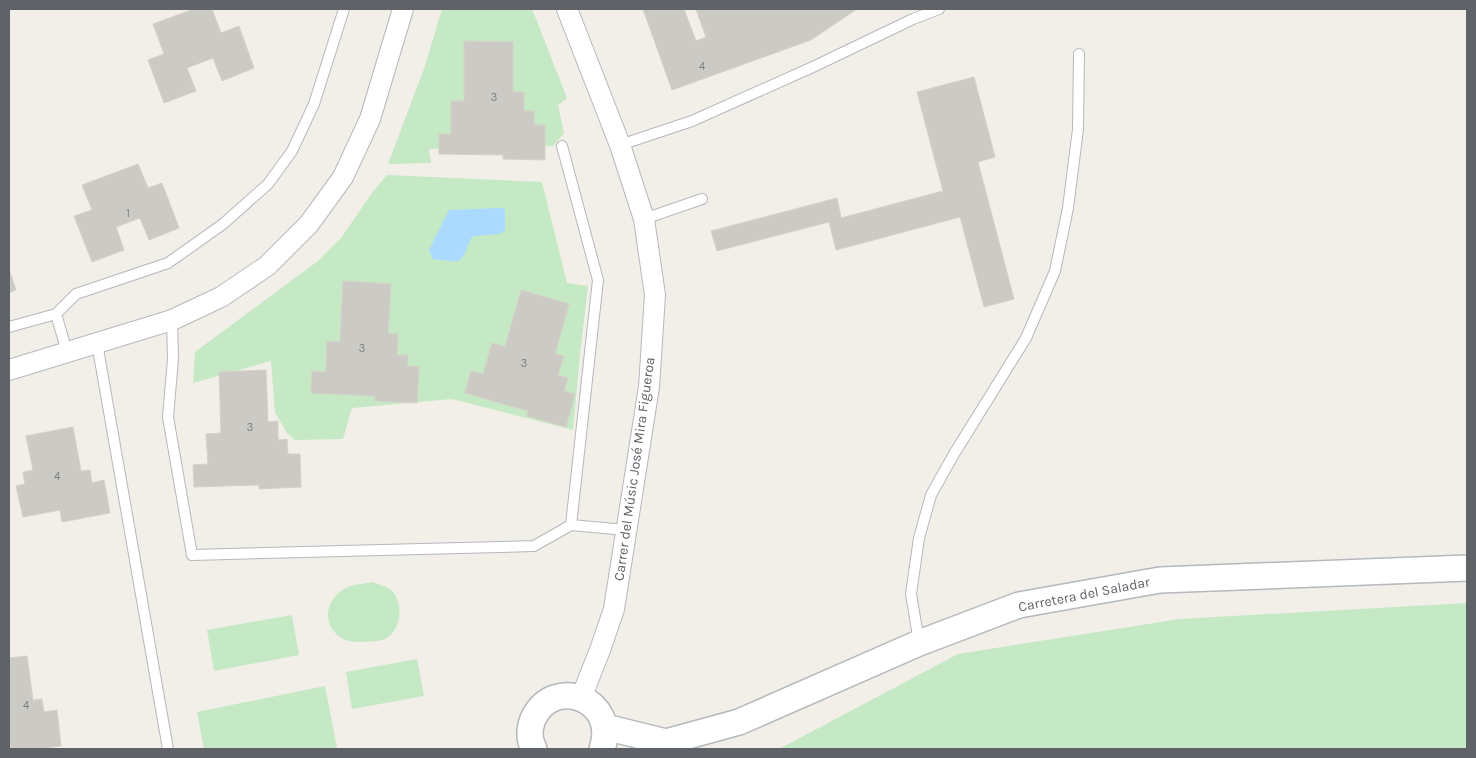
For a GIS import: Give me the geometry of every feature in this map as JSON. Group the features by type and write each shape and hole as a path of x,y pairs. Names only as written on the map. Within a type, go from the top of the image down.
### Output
{"street":[{"path":"9,370 172,320 221,297 267,266 309,224 342,177 370,119 403,9"},
{"name":"Carrer del Músic José Mira Figueroa","path":"567,9 620,145 644,219 655,294 649,387 614,609 581,698"},
{"name":"Carretera del Saladar","path":"604,738 657,746 739,722 919,643 1019,605 1160,580 1467,568"},
{"path":"527,744 532,722 537,711 546,702 557,697 569,696 581,698 592,705 600,714 604,738"}],"lane":[{"path":"9,327 56,314 76,294 168,262 224,224 268,184 292,151 314,104 344,9"},
{"path":"620,145 692,120 816,66 913,19 939,9"},
{"path":"919,643 911,594 919,538 931,495 954,454 1026,338 1055,271 1068,208 1078,129 1079,54"},
{"path":"562,146 598,280 571,525"},
{"path":"644,219 702,199"},
{"path":"56,314 67,352"},
{"path":"172,320 173,359 168,417 192,555 534,546 571,525 626,530"},
{"path":"97,343 168,749"}],"green space":[{"path":"442,9 532,9 567,98 558,105 564,133 553,146 429,149 431,163 388,164 425,66"},
{"path":"387,175 542,182 567,283 588,286 573,430 452,399 352,408 343,439 295,440 287,433 275,412 271,361 193,383 195,352 318,261 341,238"},
{"path":"372,582 389,588 396,597 400,610 395,630 380,641 357,642 343,639 330,625 328,611 330,604 339,592 346,588"},
{"path":"1467,603 1467,749 779,749 958,654 1180,619"},
{"path":"292,615 299,655 214,671 207,630"},
{"path":"417,659 424,696 352,709 346,672"},
{"path":"325,686 337,748 204,749 197,712"}],"water":[{"path":"503,208 505,211 505,230 500,234 474,236 459,260 433,259 429,250 449,210"}],"building":[{"path":"194,9 212,9 221,33 239,26 254,68 222,81 213,58 187,68 196,91 164,103 148,60 164,54 153,24"},
{"path":"643,9 684,9 696,41 706,37 696,9 857,9 811,40 672,90"},
{"path":"464,41 513,42 513,92 524,92 524,111 534,111 534,125 545,125 545,160 503,159 503,155 439,154 439,134 451,134 451,101 464,101"},
{"path":"974,77 995,157 978,162 1014,299 984,307 960,217 836,250 829,222 717,251 711,231 837,198 841,218 943,191 917,92"},
{"path":"138,164 148,188 162,183 179,228 149,240 140,218 116,227 124,250 92,262 74,216 92,210 82,185"},
{"path":"9,269 16,290 9,293"},
{"path":"343,281 391,284 388,334 398,334 397,355 408,355 407,366 419,367 417,403 375,401 375,396 311,393 312,371 326,372 327,341 340,342"},
{"path":"521,290 569,304 555,354 564,356 558,375 568,378 564,391 575,394 566,427 527,416 528,411 465,393 471,371 483,374 492,343 505,347"},
{"path":"266,370 268,422 278,421 278,440 287,439 288,454 300,454 301,487 259,489 259,485 194,487 193,465 208,464 206,434 221,433 219,372"},
{"path":"73,427 81,471 90,470 92,483 104,480 110,513 62,522 60,510 23,517 16,486 25,484 23,472 33,470 26,436"},
{"path":"27,656 33,700 42,699 44,712 57,710 61,746 11,749 9,740 9,658"}]}
